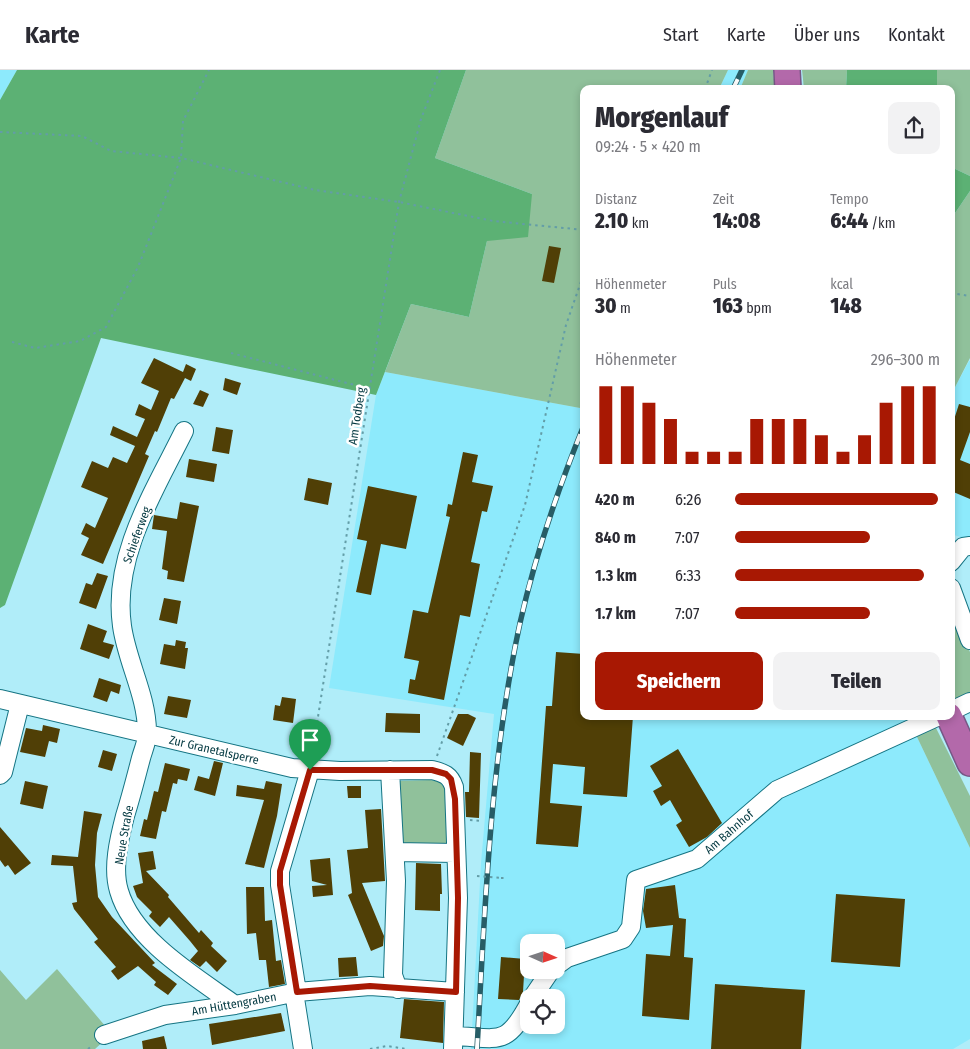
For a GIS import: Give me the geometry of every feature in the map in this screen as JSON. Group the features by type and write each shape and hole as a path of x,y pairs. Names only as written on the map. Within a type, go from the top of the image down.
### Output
{"highway":[{"path":"786,70 788,85"},
{"path":"951,720 966,754"}],"street":[{"name":"Schieferweg","path":"148,734 146,715 122,628 120,611 123,579 128,554 141,518 184,431"},
{"path":"955,557 962,547 970,546"},
{"path":"955,599 970,640"},
{"name":"Zur Granetalsperre","path":"0,699 292,768 310,770 432,770"},
{"path":"955,708 970,702"},
{"path":"0,775 3,772 20,704"},
{"name":"Am Bahnhof","path":"565,959 623,939 631,927 636,880 697,859 777,790 930,720"},
{"name":"Neue Straße","path":"148,734 122,829 116,862 118,890 127,913 153,943 236,1005"},
{"path":"303,1049 280,885 280,871 310,770"},
{"path":"390,770 395,852 393,975 398,988"},
{"path":"432,770 446,774 451,779 455,799 458,898 454,1043 500,1038 512,1032 520,1019"},
{"path":"395,852 456,853"},
{"name":"Am Hüttengraben","path":"104,1035 165,1015 236,1005 296,992 348,986 456,992"}],"path":[{"path":"12,342 35,348 80,341 106,327 138,267 181,158 182,121 209,70"},
{"name":"Am Todberg","path":"310,770 399,202 421,120 440,70"},
{"path":"706,85 712,70"},
{"path":"0,132 82,136 111,151 181,158 315,190 399,202 493,222 580,230"},
{"path":"432,770 525,505 566,325 580,284"},
{"path":"955,294 970,296"},
{"path":"231,353 370,389"},
{"path":"477,876 506,878"},
{"path":"370,1049 387,1046 407,1049"}],"shaded area":[{"path":"0,70 17,70 0,100"},
{"path":"728,70 748,70 742,85 721,85"},
{"path":"970,361 970,540 955,535 955,387"},
{"path":"385,372 580,408 580,720 909,720 970,848 970,1039 953,1049 471,1049 481,863 494,714 329,688 376,395"}],"green space":[{"path":"17,70 466,70 435,158 532,194 528,237 487,241 469,317 411,304 376,395 101,338 5,605 0,608 0,100"},
{"path":"466,70 728,70 721,85 580,85 580,408 385,372 411,304 469,317 487,241 532,194 435,158"},
{"path":"748,70 773,70 775,85 742,85"},
{"path":"802,70 847,70 846,85 804,85"},
{"path":"847,70 937,70 937,85 846,85"},
{"path":"937,70 970,70 970,176 955,169 955,85 937,85"},
{"path":"955,169 970,176 970,191 955,213"},
{"path":"970,191 970,358 955,387 955,213"},
{"path":"955,620 970,652 970,694 956,701"},
{"path":"909,720 932,720 970,796 970,848"},
{"path":"396,781 439,781 447,791 448,846 400,846"},
{"path":"57,969 106,1027 106,1039 95,1049 0,1049 0,970 26,1000"}],"building":[{"path":"549,246 561,248 554,283 542,281"},
{"path":"154,358 183,372 186,364 196,369 191,381 185,378 174,399 171,398 157,432 155,431 145,454 149,456 103,564 81,555 89,538 81,534 86,523 95,528 108,498 81,487 92,461 108,468 113,457 127,463 135,446 110,435 113,426 137,437 145,419 135,415 139,404 151,410 159,391 141,383"},
{"path":"225,378 241,383 237,395 223,390"},
{"path":"200,390 209,394 203,407 193,404"},
{"path":"959,404 970,407 970,432 960,460 970,464 970,499 955,493 955,416"},
{"path":"216,427 233,430 229,454 212,451"},
{"path":"463,452 478,455 472,482 493,486 487,512 482,511 471,562 480,564 470,617 460,615 444,700 408,693 410,679 415,680 419,661 404,658 413,610 428,613 450,517 446,516 448,504 452,505"},
{"path":"189,459 217,464 214,482 186,477"},
{"path":"308,478 332,483 328,505 304,500"},
{"path":"368,486 417,496 406,549 381,544 371,595 356,592 367,541 357,539"},
{"path":"180,502 199,506 184,582 167,579 168,571 162,569 167,531 152,529 154,515 177,519"},
{"path":"97,573 108,576 96,609 79,603 86,583 92,585"},
{"path":"164,598 181,601 177,624 159,620"},
{"path":"88,624 107,631 103,642 114,645 109,659 80,649"},
{"path":"176,640 186,642 185,648 188,648 185,669 160,664 164,644 175,646"},
{"path":"556,652 580,654 580,720 633,720 627,797 583,794 585,767 553,764 550,803 582,806 578,847 536,844 546,706 552,706"},
{"path":"99,678 121,685 119,694 111,691 107,702 93,697"},
{"path":"168,696 191,700 187,718 164,714"},
{"path":"282,697 296,699 293,723 273,720 275,705 280,706"},
{"path":"386,713 420,714 420,733 385,732"},
{"path":"458,714 468,714 476,718 463,746 447,738"},
{"path":"43,725 60,729 57,743 49,741 45,757 20,752 26,728 42,731"},
{"path":"678,749 722,823 707,837 689,847 676,825 682,821 670,800 661,806 653,791 662,786 650,766"},
{"path":"103,750 117,754 112,771 98,767"},
{"path":"470,752 481,753 479,818 466,817 465,792 469,792"},
{"path":"214,761 223,763 215,796 194,790 198,776 209,779"},
{"path":"165,763 190,769 187,781 178,779 177,784 173,783 166,812 162,811 156,839 140,836 144,819 147,820 154,791 158,792"},
{"path":"25,781 48,786 43,809 20,804"},
{"path":"266,781 282,784 277,816 264,868 245,864 264,800 236,796 237,785 264,789"},
{"path":"347,786 361,786 361,798 348,798"},
{"path":"381,809 385,881 362,883 384,936 383,946 371,951 348,895 352,893 347,850 368,848 365,810"},
{"path":"84,811 102,814 97,833 95,865 98,897 112,917 155,963 152,965 177,984 168,995 154,985 156,982 138,966 118,980 111,971 116,967 94,942 98,939 74,909 72,903 77,902 73,866 51,865 52,855 78,857"},
{"path":"0,827 31,863 15,875 8,865 5,867 0,860"},
{"path":"153,851 156,869 146,871 169,895 168,897 199,933 201,930 213,943 211,946 227,961 217,972 206,961 200,967 190,960 198,951 190,941 169,917 160,927 149,916 152,912 137,897 133,886 143,883 138,853"},
{"path":"330,858 333,895 313,897 312,886 327,885 312,881 310,860"},
{"path":"416,863 441,864 442,894 440,894 440,911 415,910"},
{"path":"675,885 679,918 686,919 684,957 693,958 689,1020 642,1016 646,954 670,956 673,925 646,928 643,911 646,889"},
{"path":"246,887 264,887 265,921 272,920 276,961 281,960 285,984 269,987 266,960 259,960 256,933 247,934"},
{"path":"836,894 905,899 900,967 831,962"},
{"path":"356,957 358,976 339,977 338,958"},
{"path":"501,957 520,959 520,979 524,979 523,989 520,989 519,1000 498,999"},
{"path":"715,984 805,990 801,1049 711,1049"},
{"path":"404,999 444,1002 443,1043 400,1038"},
{"path":"281,1013 285,1031 212,1045 209,1024"},
{"path":"164,1036 167,1049 143,1049 142,1041"}],"railway":[{"path":"735,85 742,70"},
{"path":"477,1049 490,835 495,781 510,675 520,623 540,548 556,498 580,435"}],"route":[{"path":"310,770 432,770 446,774 451,779 455,799 458,874 456,992 348,986 297,992 280,885 280,871 310,770"}]}
